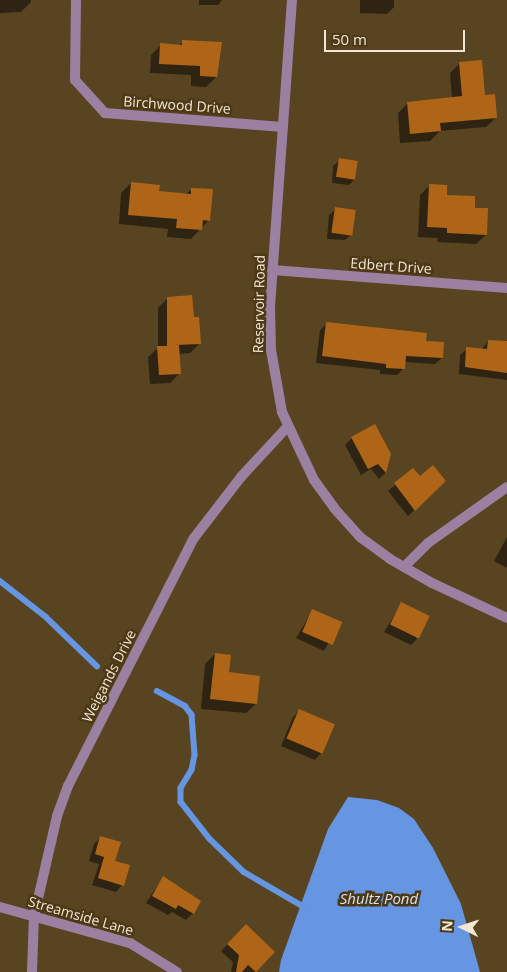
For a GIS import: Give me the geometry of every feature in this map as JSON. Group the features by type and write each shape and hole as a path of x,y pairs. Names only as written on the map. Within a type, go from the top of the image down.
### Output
{"street":[{"name":"Birchwood Drive","path":"76,0 75,80 106,113 282,127"},
{"name":"Reservoir Road","path":"292,0 272,270 271,350 276,390 288,426 314,480 345,522 379,551 404,567 507,618"},
{"name":"Edbert Drive","path":"272,270 507,288"},
{"name":"Weigands Drive","path":"32,972 34,916 57,816 68,786 178,567 208,518 288,426"},
{"path":"404,567 428,544 507,487"},
{"name":"Streamside Lane","path":"0,908 130,943 177,972"}],"water":[{"name":"Shultz Pond","path":"348,797 377,800 399,808 414,819 433,848 461,904 480,972 279,972 281,960 328,829"}],"building":[{"path":"182,40 222,42 217,77 200,76 200,66 159,64 160,43 182,45"},
{"path":"482,60 485,95 495,94 497,118 440,123 441,131 410,134 407,102 462,96 459,62"},
{"path":"339,158 358,161 355,180 336,177"},
{"path":"131,182 160,185 159,191 191,194 191,188 213,189 210,221 203,220 202,230 176,228 177,219 128,215"},
{"path":"429,184 447,185 447,195 475,196 475,208 488,208 487,235 447,233 447,228 427,227"},
{"path":"335,207 356,210 352,236 331,233"},
{"path":"192,295 194,317 199,317 201,344 174,345 179,345 181,374 159,375 157,346 167,346 167,297"},
{"path":"326,322 427,333 426,341 444,342 443,358 406,356 405,369 386,368 386,364 322,356"},
{"path":"488,340 507,341 507,373 465,367 466,347 487,349"},
{"path":"375,424 391,454 386,473 378,464 368,469 351,437"},
{"path":"433,465 446,481 415,511 394,483 413,468 420,476"},
{"path":"401,602 430,616 419,638 390,624"},
{"path":"312,609 342,622 333,645 302,632"},
{"path":"215,653 231,655 229,672 260,676 257,704 210,699"},
{"path":"299,709 335,724 322,754 286,738"},
{"path":"100,836 121,842 115,861 130,865 124,886 98,878 104,857 95,854"},
{"path":"163,876 201,901 194,914 178,905 176,909 152,896"},
{"path":"246,924 275,952 256,972 248,965 242,972 236,972 239,955 227,944"}],"waterway":[{"path":"0,581 46,617 97,666"},
{"path":"157,691 185,706 192,715 195,755 192,770 181,788 181,802 210,839 244,872 306,908"}]}
